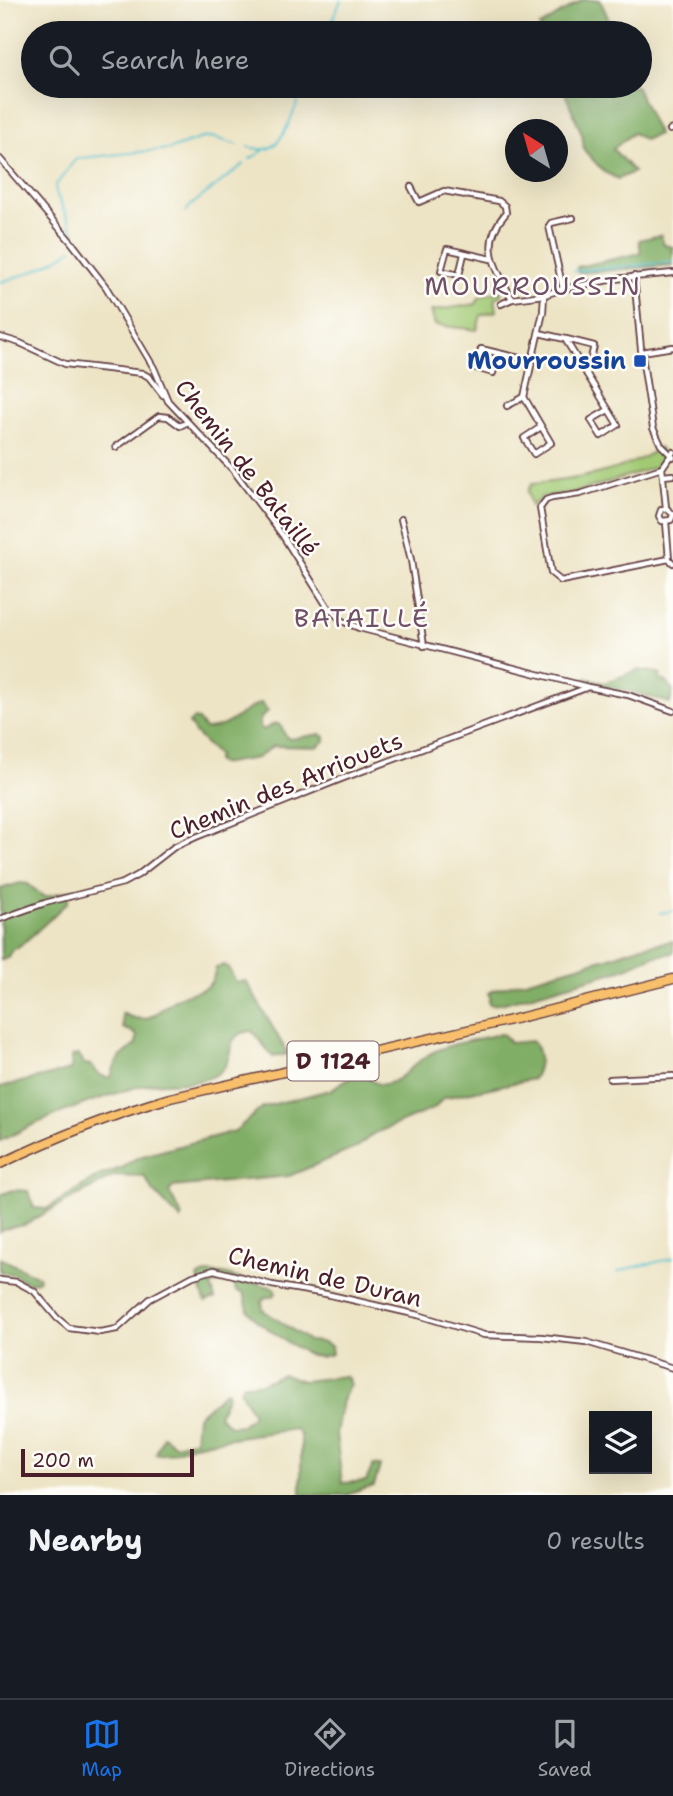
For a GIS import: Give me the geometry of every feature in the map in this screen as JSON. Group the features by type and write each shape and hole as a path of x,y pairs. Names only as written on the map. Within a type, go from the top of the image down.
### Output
{"highway":[{"name":"D 1124","path":"0,1164 56,1137 170,1098 515,1020 673,979"}],"street":[{"name":"Chemin de Bataillé","path":"0,159 106,287 154,368 168,401 233,470 283,536 335,615 349,624 424,646 628,695 673,711"},
{"path":"411,187 419,202 444,191 502,203 506,213 494,229 491,259 512,299"},
{"path":"563,289 549,226 551,223 573,218"},
{"path":"464,254 459,275 442,271 447,249 491,259"},
{"path":"501,304 512,299 634,276 673,274"},
{"path":"634,276 653,428 661,444 672,455 662,468 580,494 546,500 540,508 551,573 561,581 671,561 666,522"},
{"path":"541,427 524,438 534,454 551,443 524,397 539,333 544,295"},
{"path":"539,333 594,346 587,375"},
{"path":"0,337 20,343 65,364 142,373 149,377 168,401"},
{"path":"565,339 618,425 601,436 591,421 608,410"},
{"path":"642,352 673,347"},
{"path":"498,354 493,373 476,368 481,349 532,360"},
{"path":"507,406 524,397"},
{"path":"116,447 159,416 168,417 180,426 186,422"},
{"path":"662,468 666,508 673,514 671,520 666,522"},
{"path":"663,475 673,475"},
{"path":"666,508 661,510 659,516 666,522"},
{"path":"401,519 425,637 424,646"},
{"name":"Chemin des Arriouets","path":"0,919 44,903 123,883 138,875 174,847 196,836 588,687"},
{"path":"610,1079 673,1076"},
{"name":"Chemin de Duran","path":"0,1280 18,1282 34,1291 69,1328 100,1332 117,1329 150,1299 192,1276 214,1270 272,1285 418,1315 484,1335 586,1342 673,1368"}],"green space":[{"path":"582,0 600,0 610,21 549,21"},
{"path":"567,98 642,98 658,134 644,140 633,133 613,149 634,172 618,179 604,172 584,150 582,134"},
{"path":"661,235 664,245 673,247 673,265 578,273 577,267 641,253 639,240"},
{"path":"501,290 501,296 495,298 497,311 481,315 477,330 435,325 431,311 476,304 479,298"},
{"path":"659,448 663,457 656,467 580,491 543,497 531,506 527,491 532,484 615,469"},
{"path":"638,670 661,675 659,679 667,682 673,691 670,703 625,690 593,685 587,682 586,678 604,683"},
{"path":"261,703 268,711 261,718 259,725 263,730 276,723 290,739 320,734 325,737 325,741 317,747 273,746 257,758 220,764 216,761 218,756 189,723 193,719 198,720 205,729 222,726"},
{"path":"20,883 28,884 44,897 81,889 69,895 68,902 31,937 12,950 8,957 1,960 0,889"},
{"path":"673,941 673,953 651,957 621,970 504,1003 491,1005 488,1002 488,993 497,989 642,946"},
{"path":"224,965 236,982 246,981 288,1054 273,1057 252,1031 242,1033 236,1037 226,1063 215,1075 192,1082 132,1088 58,1114 0,1141 0,1087 71,1070 72,1056 78,1055 84,1064 91,1065 98,1074 111,1077 118,1060 136,1044 137,1036 123,1028 122,1013 140,1019 152,1016 183,995 202,990 214,977 216,968"},
{"path":"500,1034 510,1043 532,1041 535,1045 539,1060 533,1079 443,1098 435,1108 373,1134 356,1148 289,1176 173,1187 169,1192 183,1217 181,1220 152,1190 145,1177 114,1176 27,1224 0,1232 0,1195 13,1190 28,1191 34,1208 46,1209 99,1176 124,1167 139,1157 235,1131 263,1107 330,1090 352,1076 366,1075 372,1081 385,1084 402,1076 434,1052"},
{"path":"0,1258 39,1277 38,1281 27,1283 14,1274 0,1272"},
{"path":"208,1273 224,1274 274,1288 276,1293 273,1297 266,1297 262,1302 263,1310 309,1341 331,1346 332,1354 320,1357 309,1355 257,1321 248,1310 244,1293 236,1291 233,1280 211,1285 215,1299 205,1302 198,1277"},
{"path":"283,1374 303,1381 344,1376 348,1378 350,1384 342,1401 336,1433 342,1483 366,1481 373,1465 380,1466 374,1486 346,1495 301,1495 301,1441 299,1432 295,1429 219,1440 171,1453 156,1454 163,1436 175,1445 195,1440 197,1416 226,1391 228,1394 219,1416 230,1426 242,1425 253,1415 240,1390 243,1384 262,1383"}],"waterway":[{"path":"332,21 341,0"},
{"path":"248,147 265,149 276,144 286,129 299,98"},
{"path":"79,244 55,186 75,160 170,149 202,138 213,137 238,145"},
{"path":"250,159 264,150"},
{"path":"186,212 244,164"},
{"path":"0,282 38,269 72,249"},
{"path":"574,271 673,262"},
{"path":"660,913 673,911"},
{"path":"617,1273 673,1258"}],"place":[{"name":"Mourroussin","path":"640,361"}],"district":[{"name":"MOURROUSSIN","path":"533,285"},
{"name":"BATAILLÉ","path":"362,617"}]}
